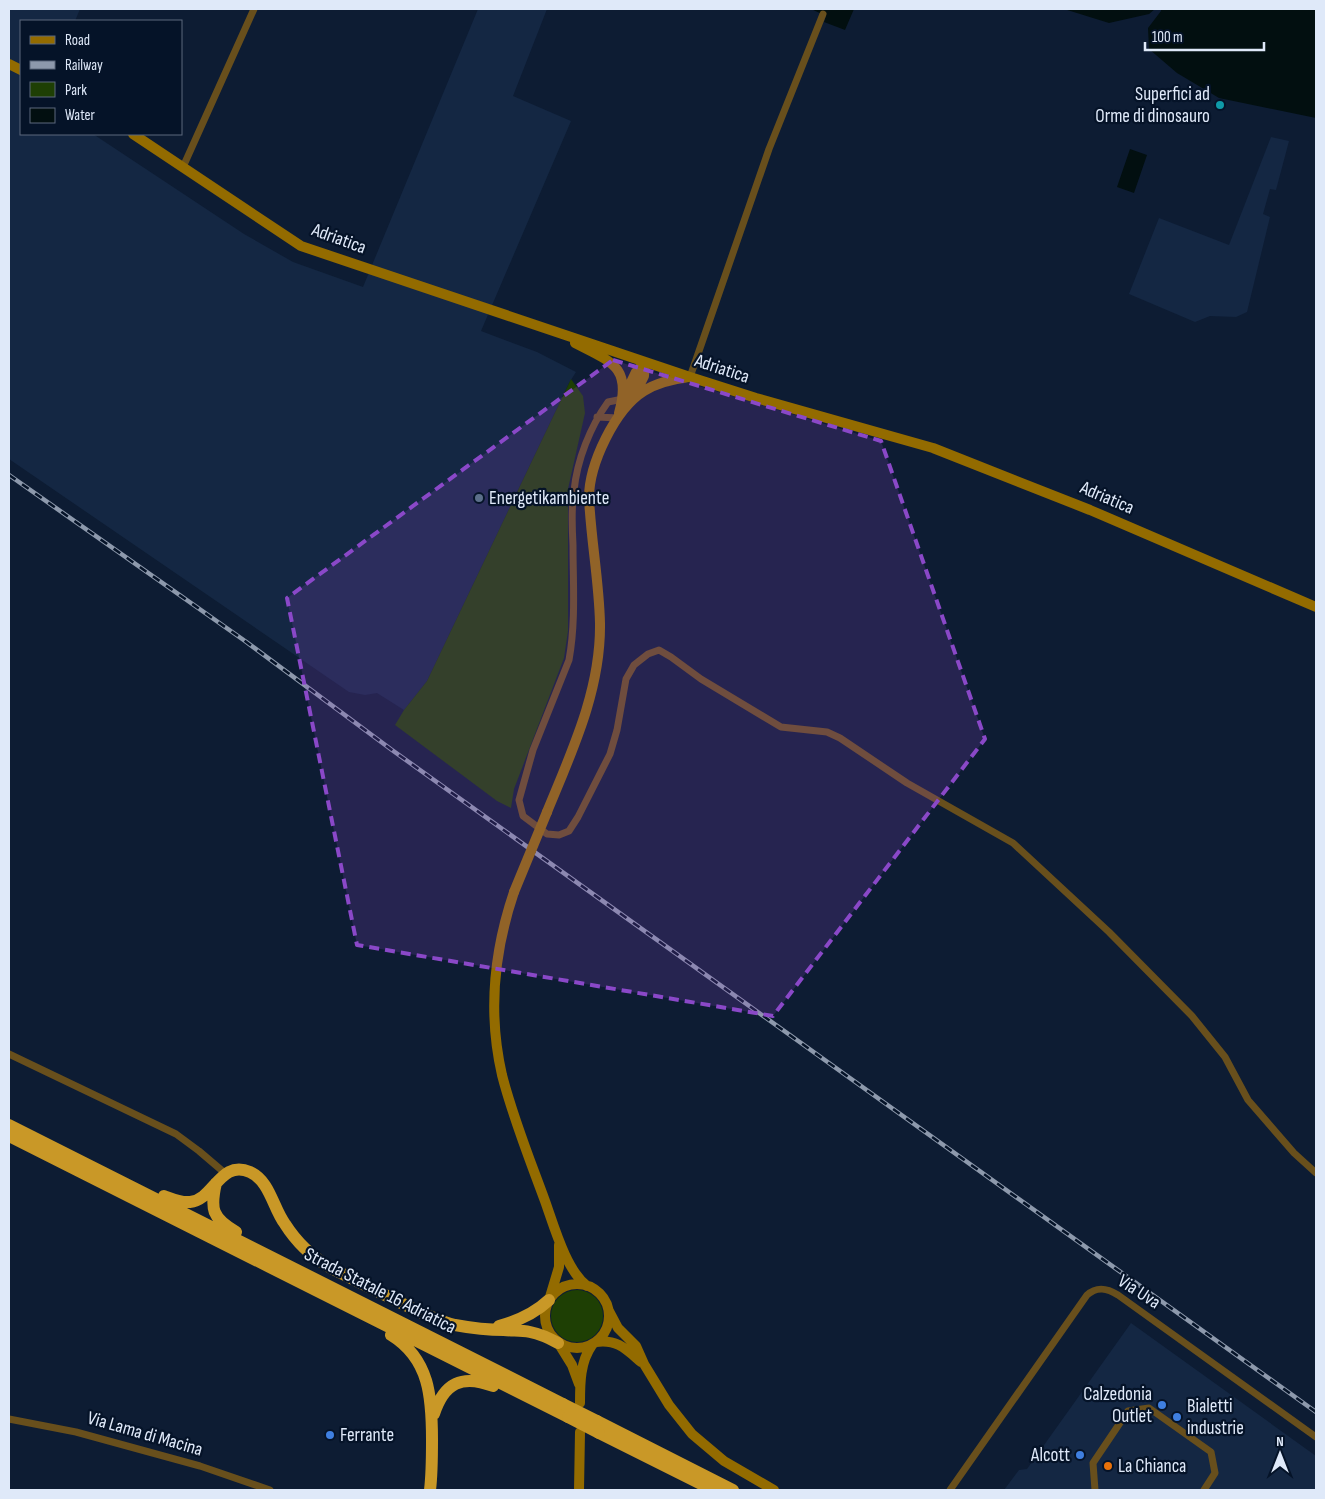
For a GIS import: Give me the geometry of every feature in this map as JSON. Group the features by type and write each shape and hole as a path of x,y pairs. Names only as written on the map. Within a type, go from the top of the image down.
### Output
{"highway":[{"name":"Strada Statale 16 Adriatica","path":"9,1125 563,1404 598,1427 713,1490"},
{"name":"Strada Statale 16 Adriatica","path":"9,1136 539,1403 568,1417 598,1427 734,1490"},
{"path":"101,1172 176,1201 184,1202 193,1202 200,1199 226,1174 232,1171 249,1172 256,1176 268,1191 291,1234 305,1249 325,1264 430,1317 461,1326 531,1332 558,1343"},
{"path":"216,1184 212,1207 221,1222 313,1278"},
{"path":"331,1299 398,1340 410,1350 419,1363 427,1382 432,1419 430,1490"},
{"path":"488,1329 523,1318 538,1310 549,1300"},
{"path":"432,1419 438,1402 446,1390 467,1380 482,1382 539,1403"}],"street":[{"path":"183,167 254,9"},
{"path":"824,14 769,149 690,377 657,384 628,400 608,402 597,417 577,471 573,492 574,584 569,660 533,750 519,800 523,816 547,834 558,835 569,831 610,754 617,730 626,679 634,665 648,654 658,650 701,679 782,727 827,732 840,738 907,783 1013,844 1109,932 1192,1016 1225,1057 1248,1100 1294,1153 1316,1173"},
{"name":"Adriatica","path":"135,135 302,246 690,377 765,401 932,448 1090,510 1316,607"},
{"path":"546,328 603,357 612,364 622,378 628,400"},
{"path":"587,1286 574,1272 557,1234 508,1099 496,1038 494,1001 497,957 502,931 514,892 580,731 594,685 598,660 600,624 590,519 590,487 599,456 628,400 637,371 646,362"},
{"path":"597,417 618,418"},
{"path":"9,1054 176,1134 226,1174"},
{"path":"557,1234 560,1254 559,1266 545,1312 546,1324 549,1334 558,1343 572,1365 580,1387"},
{"path":"549,1300 558,1290 566,1286 576,1284 596,1290 607,1304 618,1328 636,1346 644,1364 669,1405 692,1434 724,1461 774,1490"},
{"name":"Via Uva","path":"950,1490 1087,1295 1098,1289 1108,1290 1118,1295 1316,1437"},
{"path":"580,1404 583,1361 607,1328 609,1311"},
{"path":"558,1343 575,1349 609,1342 617,1344 644,1364"},
{"path":"1095,1490 1093,1463 1128,1411 1148,1408 1211,1452 1215,1473 1204,1490"},
{"name":"Via Lama di Macina","path":"9,1419 76,1432 113,1442 200,1466 270,1490"},
{"path":"579,1490 580,1432"}],"highlighted area":[{"path":"613,360 881,441 985,739 773,1016 357,945 287,598"}],"shaded area":[{"path":"9,9 80,9 75,20 20,20 20,135 95,135 244,234 293,262 363,287 478,9 547,9 513,96 571,121 481,331 537,352 576,372 569,383 427,681 404,710 377,693 365,695 349,692 9,459"},
{"path":"1271,137 1289,141 1276,190 1270,189 1263,214 1270,217 1247,312 1236,317 1210,316 1195,322 1129,294 1159,218 1229,245"},
{"path":"1131,1323 1316,1456 1316,1490 1004,1490 1019,1470 1027,1469"}],"green space":[{"path":"571,379 583,396 585,413 568,489 568,631 564,658 514,789 511,808 497,801 395,725 404,710 427,681"},
{"path":"577,1290 587,1292 595,1298 601,1306 603,1316 601,1326 595,1334 587,1340 577,1342 567,1340 559,1334 553,1326 551,1316 553,1306 559,1298 567,1292"}],"water":[{"path":"811,9 854,9 845,30 824,22 826,16"},
{"path":"1064,9 1155,9 1149,14 1109,23"},
{"path":"1161,9 1316,9 1316,118 1219,98 1177,73 1149,49 1148,28"},
{"path":"1130,149 1147,155 1134,193 1117,187"}],"railway":[{"path":"9,475 245,641 392,750 1316,1412"}],"place":[{"name":"Superfici ad Orme di dinosauro","path":"1220,105"},
{"name":"Energetikambiente","path":"479,498"},
{"name":"Calzedonia Outlet","path":"1162,1405"},
{"name":"Bialetti industrie","path":"1177,1417"},
{"name":"Ferrante","path":"330,1435"},
{"name":"Alcott","path":"1080,1455"},
{"name":"La Chianca","path":"1108,1466"}]}
